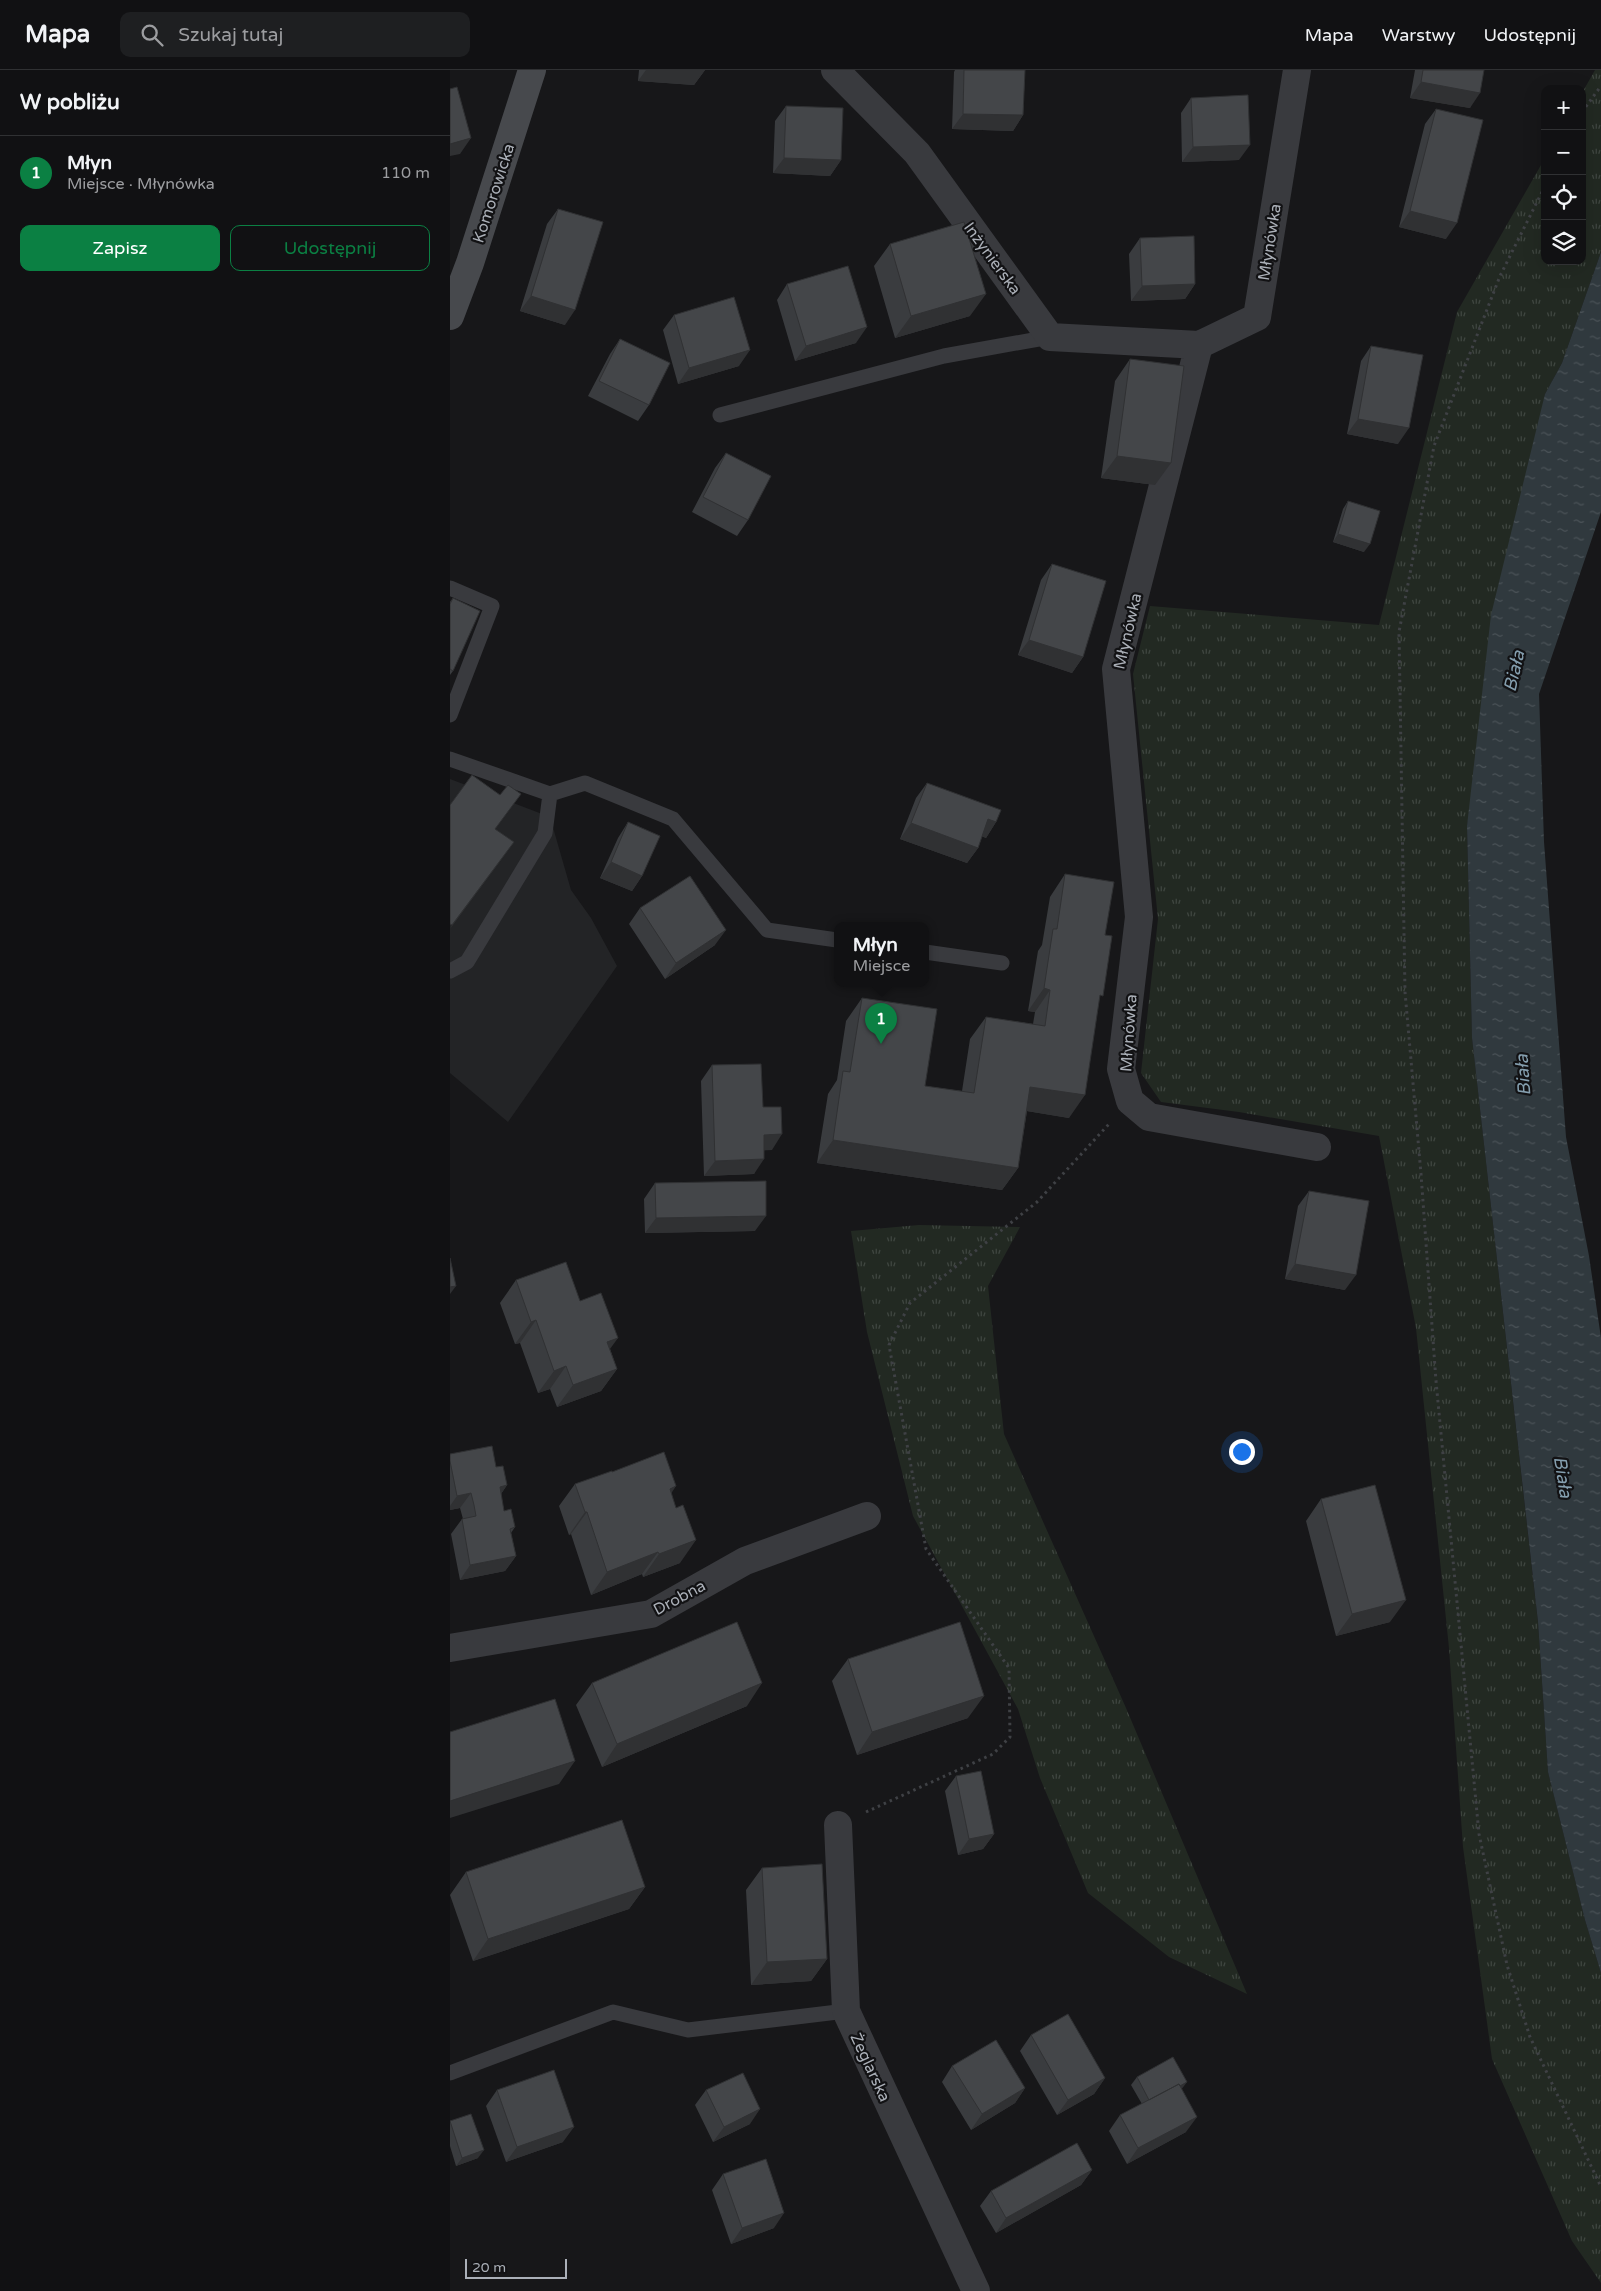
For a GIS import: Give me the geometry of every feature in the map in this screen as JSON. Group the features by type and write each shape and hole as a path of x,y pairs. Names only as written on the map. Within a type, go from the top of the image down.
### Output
{"street":[{"name":"Komorowicka","path":"450,316 470,263 532,70"},
{"name":"Inżynierska","path":"835,70 917,153 1050,337"},
{"name":"Młynówka","path":"1130,1101 1122,1069 1139,917 1116,669 1199,345 1257,317 1298,70"},
{"path":"1050,337 1199,345"},
{"path":"1130,1101 1149,1117 1317,1147"},
{"name":"Drobna","path":"450,1648 651,1614 745,1562 867,1516"},
{"name":"Żeglarska","path":"838,1824 846,2011 976,2291"}],"lane":[{"path":"720,415 944,356 1050,337"},
{"path":"450,588 492,606 450,715"},
{"path":"450,759 550,794 586,783 673,819 767,930 834,940"},
{"path":"450,971 467,962 545,833 550,794"},
{"path":"929,953 1002,963"},
{"path":"450,2074 613,2012 688,2030 846,2011"}],"path":[{"path":"1586,107 1601,86"},
{"path":"1541,194 1500,276 1434,446 1399,632 1405,992 1436,1381 1479,1834 1507,1965 1530,2037 1601,2186"},
{"path":"838,1824 993,1754 1010,1737 1009,1668 926,1549 889,1345 910,1303 1037,1202 1130,1101"}],"shaded area":[{"path":"450,779 550,817 571,890 591,918 617,966 508,1122 450,1073"}],"green space":[{"path":"1595,70 1601,70 1601,252 1562,363 1545,394 1467,826 1472,1038 1538,1623 1548,1772 1585,1920 1601,1973 1601,2283 1572,2241 1492,2059 1463,1847 1449,1648 1416,1328 1379,1136 1239,1112 1161,1102 1141,1073 1158,919 1133,674 1150,606 1379,625 1457,312 1541,165 1541,265 1586,265 1586,86"},
{"path":"919,1225 1020,1227 988,1286 1004,1434 1126,1708 1247,1994 1169,1957 1088,1893 1040,1778 1018,1709 913,1516 867,1332 851,1231"}],"water":[{"name":"Biała","path":"1601,252 1601,512 1539,694 1544,842 1566,1137 1589,1256 1601,1338 1601,1973 1585,1920 1548,1772 1538,1622 1472,1038 1467,826 1491,615 1545,394 1562,363"}],"building":[{"path":"964,70 1025,70 1023,115 963,114"},
{"path":"1423,70 1484,70 1480,93 1421,82"},
{"path":"457,87 471,138 450,144 450,89"},
{"path":"1248,95 1250,145 1193,147 1191,98"},
{"path":"786,106 843,108 841,160 784,158"},
{"path":"1436,109 1483,120 1457,223 1410,211"},
{"path":"558,209 603,222 575,310 531,296"},
{"path":"964,222 986,294 911,316 890,244"},
{"path":"1194,236 1195,284 1142,286 1140,238"},
{"path":"848,266 867,327 806,346 787,284"},
{"path":"734,297 750,350 689,368 674,315"},
{"path":"620,339 670,363 649,405 599,381"},
{"path":"1371,346 1423,355 1409,428 1358,419"},
{"path":"1130,359 1184,366 1171,463 1117,456"},
{"path":"726,453 771,476 748,520 703,497"},
{"path":"1348,501 1380,511 1370,544 1338,534"},
{"path":"1052,564 1106,581 1083,657 1029,640"},
{"path":"453,598 480,611 453,671 450,669 450,604"},
{"path":"472,775 500,795 508,785 521,794 495,829 514,842 452,925 450,924 450,805"},
{"path":"927,783 1001,810 996,822 988,819 978,848 911,823"},
{"path":"628,822 660,836 642,876 611,862"},
{"path":"1065,874 1114,882 1105,935 1112,936 1103,996 1100,995 1085,1095 1030,1087 1018,1168 833,1140 843,1071 850,1072 862,998 937,1009 925,1086 974,1093 986,1017 1045,1026 1050,990 1044,988 1053,929 1057,929"},
{"path":"690,876 726,930 676,963 640,908"},
{"path":"761,1064 763,1107 781,1107 782,1134 764,1135 764,1159 715,1161 712,1065"},
{"path":"766,1181 766,1216 656,1218 655,1183"},
{"path":"1309,1191 1369,1201 1356,1275 1295,1264"},
{"path":"450,1258 456,1286 450,1287"},
{"path":"566,1262 580,1301 601,1293 618,1338 607,1342 617,1369 573,1385 566,1366 554,1371 536,1320 531,1322 516,1280"},
{"path":"492,1446 496,1467 503,1466 507,1485 500,1487 504,1511 511,1509 515,1527 510,1529 516,1556 470,1565 462,1519 476,1516 471,1493 457,1496 450,1454"},
{"path":"664,1452 676,1486 670,1489 676,1508 683,1505 696,1540 659,1554 658,1552 607,1572 587,1512 585,1512 575,1484"},
{"path":"1375,1485 1406,1600 1352,1614 1321,1499"},
{"path":"737,1622 762,1683 617,1744 592,1683"},
{"path":"960,1622 984,1696 872,1732 848,1659"},
{"path":"555,1699 575,1761 450,1801 450,1732"},
{"path":"981,1771 994,1834 969,1839 956,1776"},
{"path":"622,1820 645,1887 488,1939 466,1872"},
{"path":"822,1864 827,1959 767,1962 762,1868"},
{"path":"1068,2014 1105,2078 1068,2100 1031,2035"},
{"path":"996,2040 1025,2088 982,2114 952,2066"},
{"path":"1173,2057 1187,2082 1180,2086 1179,2084 1149,2100 1137,2077"},
{"path":"554,2070 574,2127 517,2147 497,2090"},
{"path":"743,2073 760,2109 724,2127 706,2090"},
{"path":"1179,2084 1197,2117 1138,2148 1120,2115"},
{"path":"471,2114 484,2150 462,2158 450,2121"},
{"path":"1077,2143 1092,2170 1006,2218 991,2191"},
{"path":"766,2159 784,2213 742,2228 723,2174"}],"place":[{"name":"Młyn","path":"881,1044"}]}
